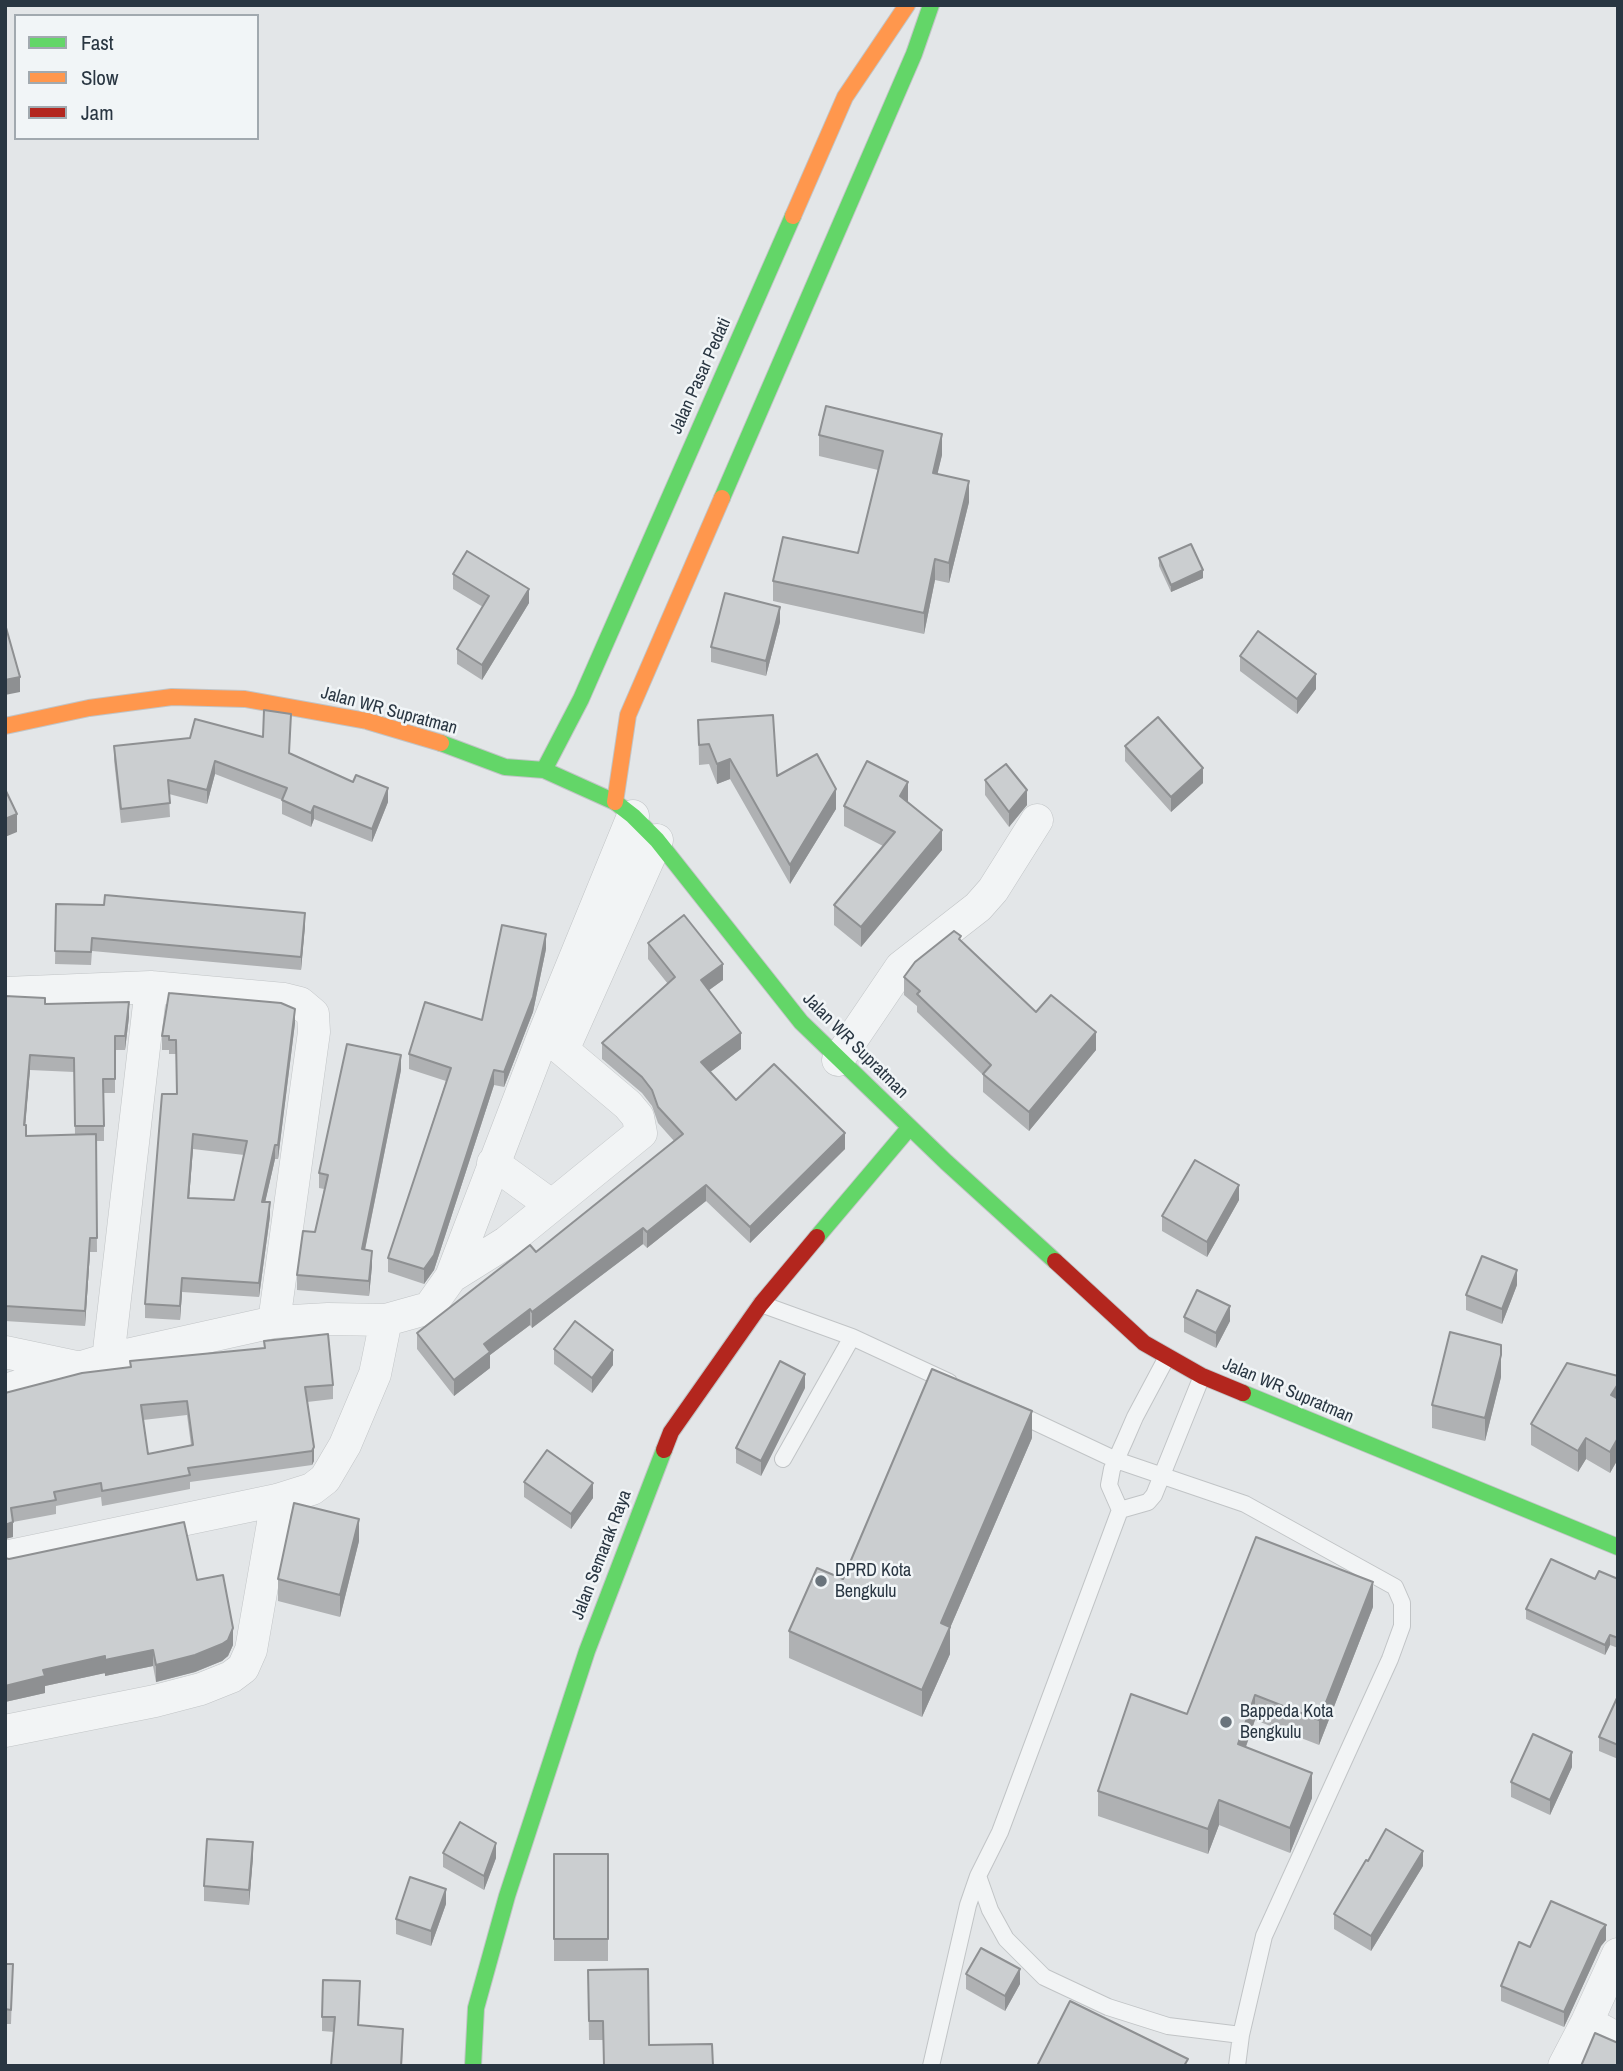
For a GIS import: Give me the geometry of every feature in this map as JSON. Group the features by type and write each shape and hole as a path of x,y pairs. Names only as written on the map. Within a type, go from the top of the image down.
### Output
{"main road":[{"name":"Jalan Pasar Pedati","path":"544,771 581,699 845,97 907,5"},
{"path":"624,809 628,715 914,54 931,5"},
{"name":"Jalan WR Supratman","path":"5,726 89,708 173,697 245,699 367,721 427,737 505,767 544,771 624,809 657,840 801,1022 838,1060 1144,1343 1202,1376 1618,1547"},
{"name":"Jalan Semarak Raya","path":"473,2066 476,2008 507,1896 587,1651 671,1432 761,1304 910,1127"}],"street":[{"path":"554,1042 624,809"},
{"path":"838,1060 901,967 978,907 993,890 1037,820"},
{"path":"5,1390 108,1359 274,1322 386,1320 429,1308 451,1277 494,1163 657,840"},
{"path":"108,1359 151,987"},
{"path":"5,993 151,987 284,999 300,1003 313,1014 314,1032 274,1322"},
{"path":"451,1277 507,1242 641,1133 638,1117 628,1105 554,1042"},
{"path":"494,1163 551,1205"},
{"path":"5,1557 277,1500 312,1489 325,1479 345,1445 374,1374 386,1320"},
{"path":"5,1352 78,1368"},
{"path":"5,1731 190,1692 231,1677 243,1668 251,1650 277,1500"},
{"path":"1564,2066 1618,1954"},
{"path":"1587,2022 1618,2039"}],"lane":[{"path":"761,1304 852,1337 965,1389"},
{"path":"783,1459 852,1337"},
{"path":"931,2066 968,1905 1000,1832 1120,1510 1109,1485 1112,1469 1167,1357"},
{"path":"1120,1510 1149,1502 1162,1477 1202,1376"},
{"path":"1003,1407 1116,1460 1245,1504 1395,1587 1402,1603 1402,1626 1390,1659 1264,1936 1241,2035 1237,2066"},
{"path":"978,1877 990,1910 1006,1939 1044,1977 1108,2007 1168,2026 1210,2034 1241,2035"}],"building":[{"path":"826,406 942,434 933,473 969,481 949,563 935,559 924,613 773,581 783,537 858,553 883,451 819,435"},
{"path":"1191,544 1203,570 1171,585 1159,558"},
{"path":"467,551 529,589 482,665 457,649 489,596 453,574"},
{"path":"725,593 780,607 766,661 711,647"},
{"path":"5,624 20,677 5,680"},
{"path":"1258,631 1316,674 1297,699 1240,656"},
{"path":"264,710 291,714 289,753 353,782 356,775 388,788 372,829 314,806 311,813 282,800 287,788 215,761 207,790 168,780 170,803 121,809 114,746 190,738 195,719 263,737"},
{"path":"773,715 777,776 817,754 836,789 790,865 730,759 717,764 709,744 699,745 698,720"},
{"path":"1158,717 1203,768 1171,797 1125,746"},
{"path":"867,761 908,782 900,796 942,830 861,927 834,905 895,832 844,806"},
{"path":"1006,764 1027,790 1009,812 985,780"},
{"path":"5,789 17,814 5,819"},
{"path":"105,895 305,913 301,957 92,938 91,952 55,951 56,904 104,905"},
{"path":"684,915 723,964 701,980 741,1033 701,1062 736,1100 774,1064 845,1133 750,1227 706,1185 647,1232 643,1228 532,1312 530,1309 484,1344 490,1352 454,1380 417,1333 530,1245 536,1252 683,1134 658,1107 652,1090 642,1077 602,1043 675,977 648,943"},
{"path":"502,925 546,934 533,997 504,1072 494,1070 434,1255 424,1269 388,1258 451,1068 409,1054 425,1002 482,1020"},
{"path":"954,931 961,936 959,939 1036,1012 1051,995 1096,1032 1029,1112 983,1074 991,1065 917,994 920,991 904,977 915,962"},
{"path":"169,993 281,1003 295,1009 278,1145 275,1145 262,1202 270,1202 259,1283 182,1278 180,1306 145,1304 162,1094 177,1094 176,1040 162,1036","holes":["193,1134 247,1141 234,1200 188,1198"]},
{"path":"5,996 45,998 45,1004 129,1002 125,1036 115,1036 115,1079 103,1079 104,1126 75,1126 74,1058 30,1055 24,1125 26,1136 96,1134 97,1238 90,1238 85,1311 5,1306"},
{"path":"347,1044 401,1055 362,1249 372,1251 369,1281 297,1275 303,1231 315,1232 328,1175 319,1173"},
{"path":"1195,1160 1239,1185 1207,1242 1162,1216"},
{"path":"1482,1256 1517,1270 1502,1309 1466,1295"},
{"path":"1197,1290 1230,1306 1216,1333 1184,1317"},
{"path":"575,1321 613,1350 592,1378 554,1349"},
{"path":"1450,1332 1501,1345 1501,1355 1485,1418 1432,1405"},
{"path":"328,1334 333,1385 305,1387 314,1447 312,1451 188,1468 190,1475 102,1491 101,1483 54,1492 56,1500 11,1508 13,1522 5,1525 5,1393 82,1373 131,1367 130,1361 265,1348 264,1341","holes":["187,1401 193,1445 148,1454 141,1405"]},
{"path":"780,1361 805,1374 761,1461 736,1448"},
{"path":"1567,1363 1618,1376 1618,1384 1611,1395 1618,1399 1618,1438 1610,1452 1586,1438 1578,1451 1531,1424"},
{"path":"932,1369 1032,1411 941,1623 950,1627 922,1690 789,1631 817,1568 843,1579"},
{"path":"547,1450 593,1483 571,1514 524,1482"},
{"path":"294,1503 359,1519 340,1595 278,1579"},
{"path":"184,1522 197,1580 223,1575 233,1628 228,1640 195,1655 156,1665 153,1650 105,1660 105,1656 43,1670 45,1676 5,1686 5,1558"},
{"path":"1256,1537 1373,1582 1319,1720 1255,1695 1238,1744 1312,1773 1290,1828 1219,1800 1208,1829 1098,1791 1131,1694 1187,1714"},
{"path":"1551,1559 1595,1579 1599,1571 1618,1579 1618,1638 1610,1635 1605,1645 1526,1609"},
{"path":"1618,1699 1618,1745 1599,1737"},
{"path":"1533,1734 1572,1752 1550,1800 1511,1782"},
{"path":"460,1822 496,1843 484,1876 443,1853"},
{"path":"1386,1829 1423,1851 1371,1936 1334,1914"},
{"path":"207,1839 253,1842 249,1890 204,1886"},
{"path":"554,1854 608,1854 608,1939 554,1939"},
{"path":"410,1877 446,1889 431,1931 396,1919"},
{"path":"1551,1901 1606,1925 1564,2012 1501,1986 1519,1942 1530,1947"},
{"path":"981,1948 1020,1969 1005,1996 966,1974"},
{"path":"5,1964 13,1964 11,2010 5,2009"},
{"path":"648,1969 649,2045 712,2044 713,2066 604,2066 603,2021 589,2021 588,1970"},
{"path":"323,1980 360,1981 358,2025 403,2029 401,2066 331,2066 335,2017 322,2017"},
{"path":"1070,2001 1188,2059 1184,2066 1037,2066"},
{"path":"1595,2033 1618,2043 1618,2066 1581,2066"}],"traffic: fast":[{"path":"722,498 914,54 931,5"},
{"path":"544,770 581,699 793,216"},
{"path":"441,743 505,767 544,770 615,802 633,816 657,840 801,1022 946,1162 1055,1261"},
{"path":"817,1237 910,1127"},
{"path":"1243,1393 1618,1547"},
{"path":"473,2066 476,2008 507,1896 587,1651 664,1450"}],"traffic: slow":[{"path":"793,216 845,97 907,5"},
{"path":"615,802 628,715 722,498"},
{"path":"5,726 89,708 172,697 245,699 367,721 441,743"}],"traffic: jam":[{"path":"664,1450 671,1432 761,1304 817,1237"},
{"path":"1055,1261 1144,1343 1202,1376 1243,1393"}],"place":[{"name":"DPRD Kota Bengkulu","path":"821,1581"},
{"name":"Bappeda Kota Bengkulu","path":"1226,1722"}]}
